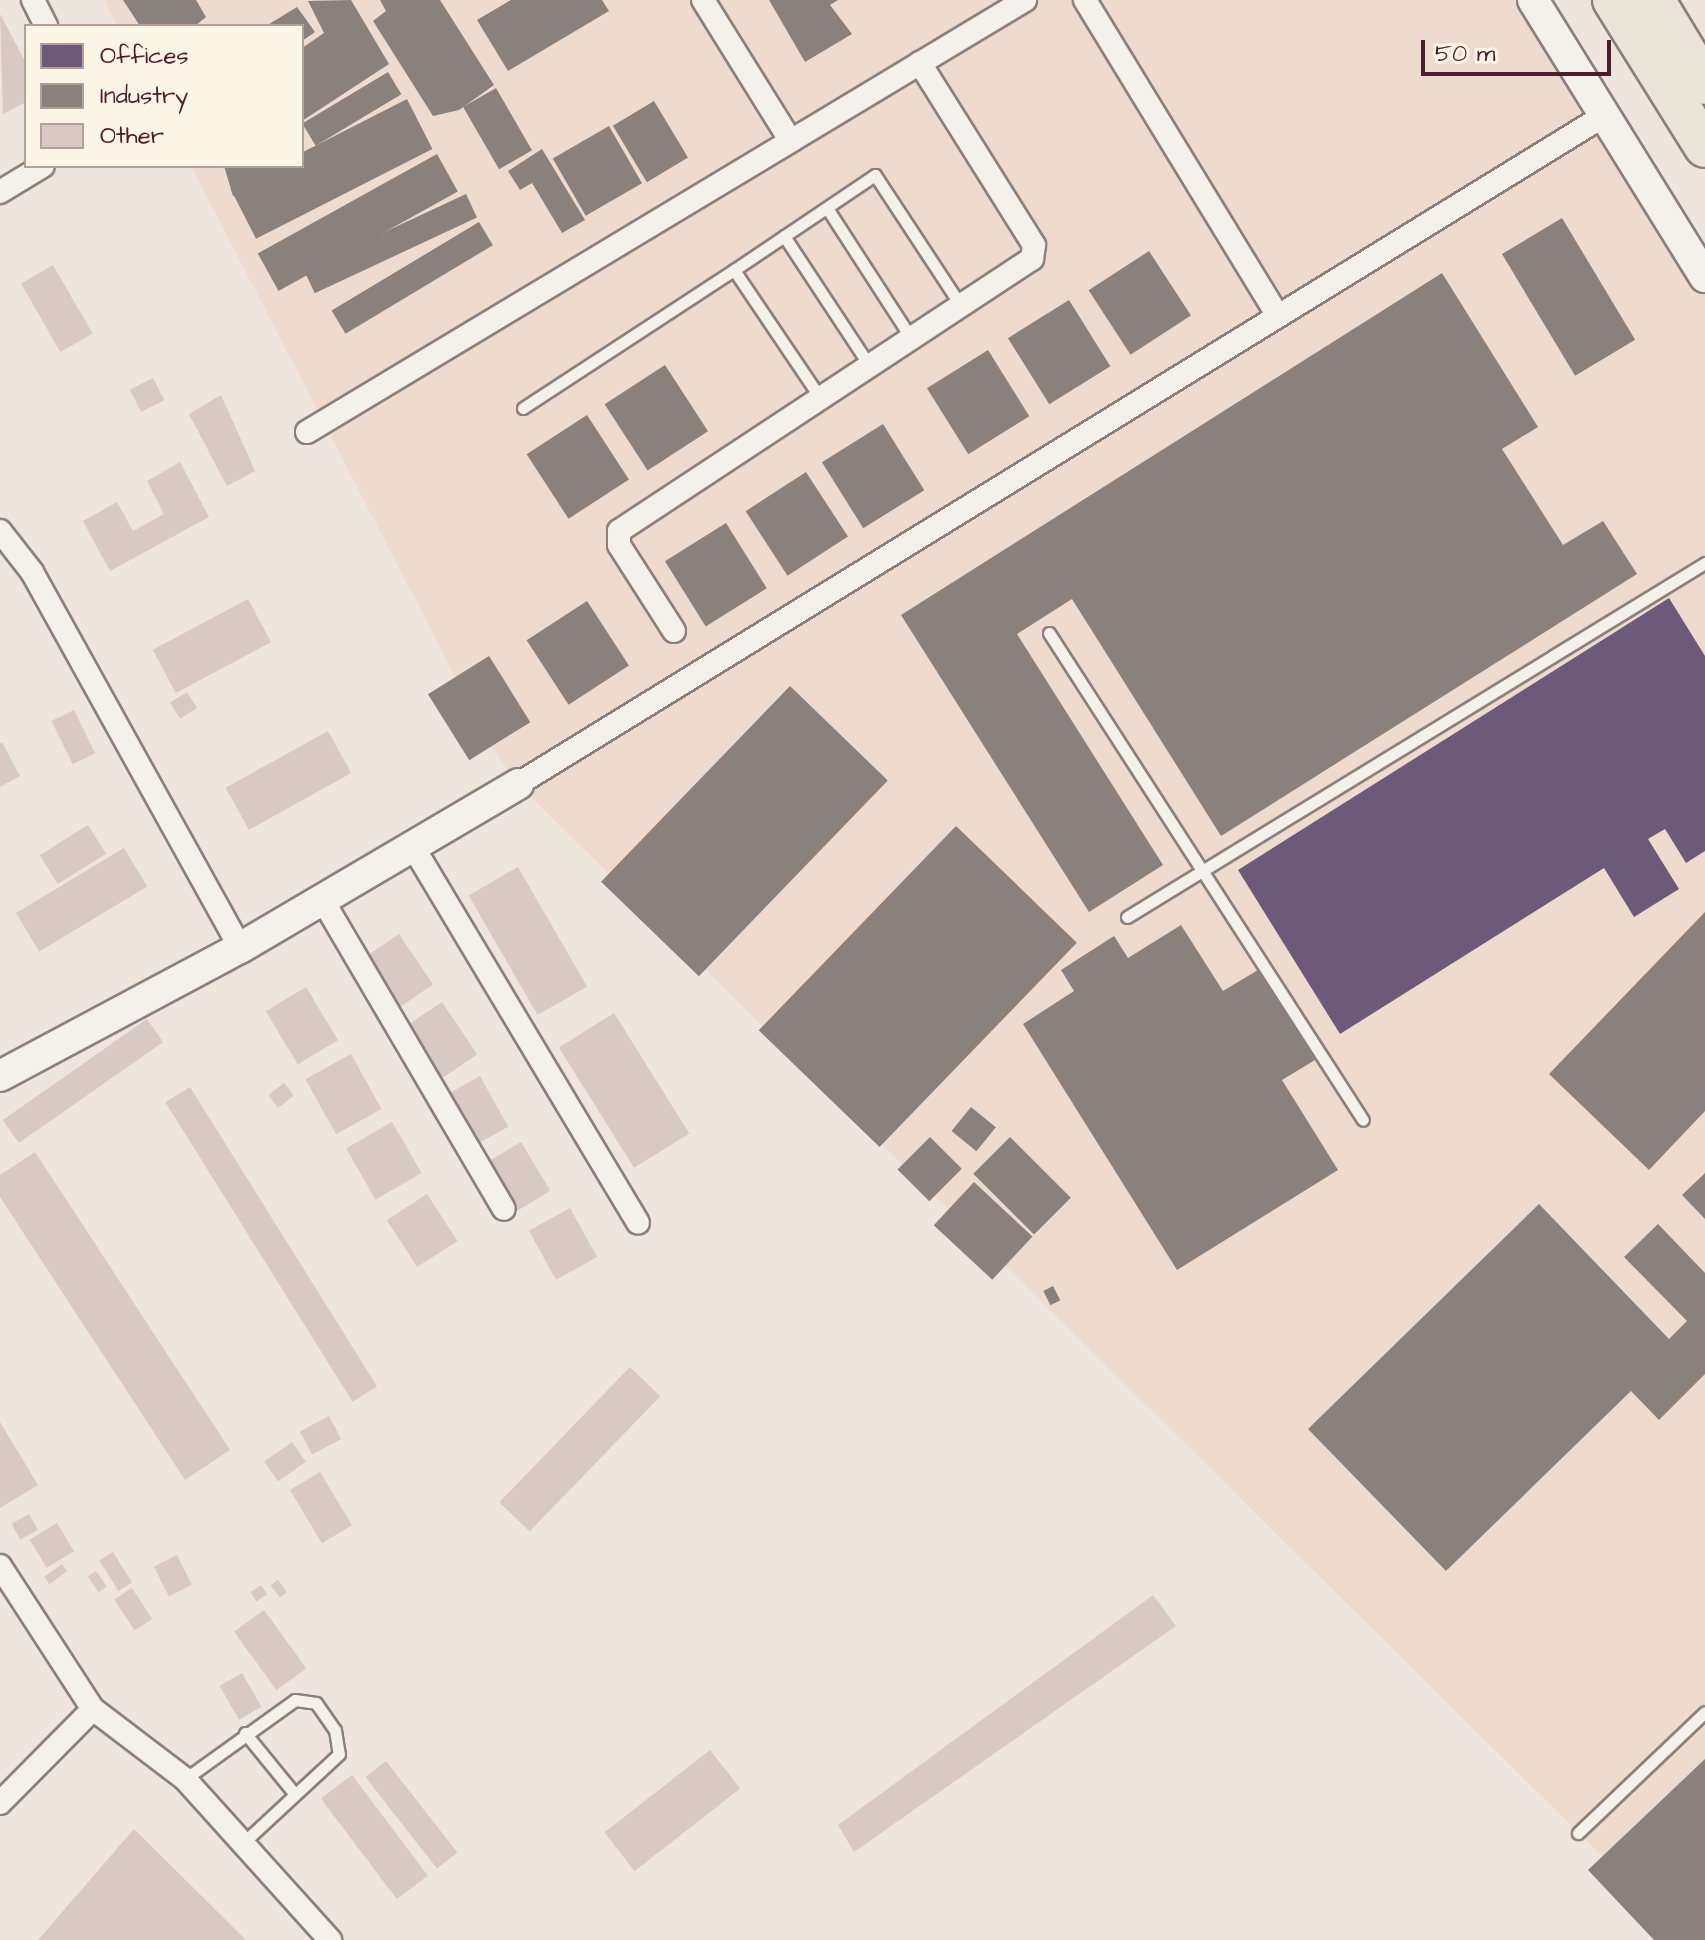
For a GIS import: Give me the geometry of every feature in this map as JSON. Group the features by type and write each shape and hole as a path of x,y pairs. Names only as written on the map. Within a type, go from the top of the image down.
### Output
{"highway":[{"path":"1613,0 1705,147"},
{"path":"1654,0 1705,84"}],"street":[{"path":"33,0 45,24"},
{"path":"703,0 790,140"},
{"path":"307,432 1025,0"},
{"path":"1085,0 1277,315"},
{"path":"1533,0 1705,277"},
{"path":"674,631 619,545 619,531 1022,271 1034,245 920,63"},
{"path":"0,1076 240,948 518,784 1605,115"},
{"path":"0,192 40,168"},
{"path":"0,531 32,572 240,948"},
{"path":"412,845 638,1222"},
{"path":"322,899 504,1209"},
{"path":"0,1566 93,1709 185,1779 245,1841 330,1940"},
{"path":"0,1803 93,1709"}],"lane":[{"path":"523,408 875,175 963,309"},
{"path":"827,208 913,341"},
{"path":"784,236 871,368"},
{"path":"734,270 821,400"},
{"path":"1127,917 1705,563"},
{"path":"1049,633 1207,870 1363,1120"},
{"path":"185,1779 295,1700 316,1703 335,1730 339,1754 245,1841"},
{"path":"1578,1833 1705,1712"},
{"path":"245,1733 294,1793"}],"shaded area":[{"path":"105,0 1546,0 1705,262 1705,1940 1687,1940 518,784 490,744 192,168 304,168 304,24 116,24"}],"building: Offices":[{"path":"1669,598 1705,656 1705,851 1686,863 1665,829 1648,839 1679,889 1634,917 1604,868 1340,1034 1238,870"}],"building: Industry":[{"path":"123,0 196,0 206,17 197,24 139,24"},
{"path":"351,0 389,64 304,120 304,47 324,33 308,1"},
{"path":"380,0 440,0 494,85 459,110 433,116 373,21 386,11"},
{"path":"511,0 602,0 609,11 508,71 477,20"},
{"path":"769,0 838,0 830,5 852,34 805,62"},
{"path":"297,7 315,32 304,40 304,24 269,24"},
{"path":"388,72 401,94 316,146 304,122"},
{"path":"496,88 532,150 499,169 463,107"},
{"path":"407,99 432,149 256,239 231,189 272,168 304,168 304,151"},
{"path":"654,101 688,158 647,182 613,126"},
{"path":"609,126 642,183 586,216 553,158"},
{"path":"542,149 585,220 562,233 532,183 520,190 508,171"},
{"path":"437,154 458,192 279,291 258,253"},
{"path":"225,168 279,168 233,196"},
{"path":"466,194 477,218 315,293 304,270"},
{"path":"1562,218 1635,340 1575,376 1502,254"},
{"path":"479,222 493,245 345,334 332,311"},
{"path":"1149,251 1191,316 1131,355 1089,290"},
{"path":"1442,273 1538,427 1502,449 1563,545 1603,521 1637,574 1221,836 1072,599 1017,634 1163,865 1089,912 901,615"},
{"path":"1069,300 1110,366 1049,404 1008,338"},
{"path":"988,350 1029,416 968,454 927,388"},
{"path":"665,365 708,431 648,470 605,404"},
{"path":"587,415 629,480 569,519 527,454"},
{"path":"883,424 924,490 863,528 822,462"},
{"path":"806,472 848,537 788,576 746,511"},
{"path":"726,523 767,588 706,626 665,561"},
{"path":"587,601 629,666 569,705 527,640"},
{"path":"489,656 530,722 469,760 428,694"},
{"path":"790,686 888,780 699,976 601,882"},
{"path":"956,826 1077,943 880,1147 759,1030"},
{"path":"1705,912 1705,1111 1649,1170 1549,1074"},
{"path":"1181,925 1223,991 1258,970 1315,1060 1282,1080 1338,1170 1177,1270 1023,1024 1074,991 1061,970 1114,936 1128,958"},
{"path":"971,1107 996,1127 976,1151 951,1131"},
{"path":"930,1137 962,1169 929,1201 897,1170"},
{"path":"1010,1137 1071,1198 1034,1235 973,1174"},
{"path":"1705,1173 1705,1219 1682,1195"},
{"path":"974,1182 1033,1237 992,1280 934,1225"},
{"path":"1539,1204 1669,1339 1687,1321 1624,1257 1658,1224 1705,1273 1705,1374 1659,1420 1631,1391 1446,1571 1308,1429"},
{"path":"1053,1286 1060,1300 1050,1305 1043,1291"},
{"path":"1705,1759 1705,1940 1654,1940 1588,1870"}],"building: Other":[{"path":"0,14 24,59 24,103 3,114"},
{"path":"53,265 92,333 60,352 21,284"},
{"path":"153,378 164,400 141,412 130,390"},
{"path":"221,395 255,471 227,486 189,414"},
{"path":"180,462 209,517 110,571 83,521 117,502 133,531 164,514 147,481"},
{"path":"248,599 271,642 176,693 153,650"},
{"path":"187,692 197,708 180,719 170,703"},
{"path":"74,710 95,753 73,764 52,721"},
{"path":"328,731 351,773 249,830 226,788"},
{"path":"2,742 20,776 0,787 0,744"},
{"path":"88,825 106,854 58,884 40,855"},
{"path":"124,848 147,887 39,951 16,913"},
{"path":"518,867 587,987 538,1015 469,896"},
{"path":"399,934 433,985 396,1010 362,959"},
{"path":"306,987 338,1040 298,1064 266,1011"},
{"path":"442,1002 477,1054 440,1079 405,1027"},
{"path":"614,1013 689,1133 634,1168 559,1047"},
{"path":"147,1019 163,1042 19,1143 3,1120"},
{"path":"351,1054 382,1109 336,1134 306,1079"},
{"path":"480,1076 508,1127 475,1145 447,1094"},
{"path":"284,1083 294,1096 278,1108 268,1095"},
{"path":"190,1087 377,1386 352,1402 165,1102"},
{"path":"392,1122 422,1173 376,1200 346,1148"},
{"path":"521,1142 550,1191 515,1212 486,1163"},
{"path":"35,1152 230,1450 185,1480 0,1197 0,1175"},
{"path":"427,1194 457,1241 417,1267 387,1220"},
{"path":"570,1208 597,1257 556,1280 529,1231"},
{"path":"630,1367 660,1396 530,1531 499,1502"},
{"path":"329,1416 341,1439 312,1454 300,1431"},
{"path":"0,1422 38,1485 0,1508"},
{"path":"292,1442 306,1462 278,1481 264,1462"},
{"path":"320,1472 352,1525 322,1543 290,1490"},
{"path":"29,1514 38,1530 20,1539 12,1524"},
{"path":"57,1523 74,1551 47,1568 30,1539"},
{"path":"113,1552 132,1583 119,1591 99,1560"},
{"path":"177,1555 192,1584 169,1596 154,1567"},
{"path":"62,1564 67,1571 49,1584 44,1577"},
{"path":"96,1571 107,1587 99,1592 88,1577"},
{"path":"278,1580 287,1592 280,1597 271,1585"},
{"path":"261,1585 267,1594 256,1601 250,1592"},
{"path":"132,1588 152,1619 135,1630 114,1599"},
{"path":"1153,1595 1176,1626 854,1852 838,1825"},
{"path":"264,1610 306,1668 276,1690 234,1632"},
{"path":"242,1673 262,1707 239,1720 219,1686"},
{"path":"710,1750 740,1789 635,1871 604,1832"},
{"path":"386,1761 457,1852 437,1868 366,1777"},
{"path":"352,1775 428,1876 397,1899 321,1798"},
{"path":"134,1829 246,1940 38,1940"}]}
